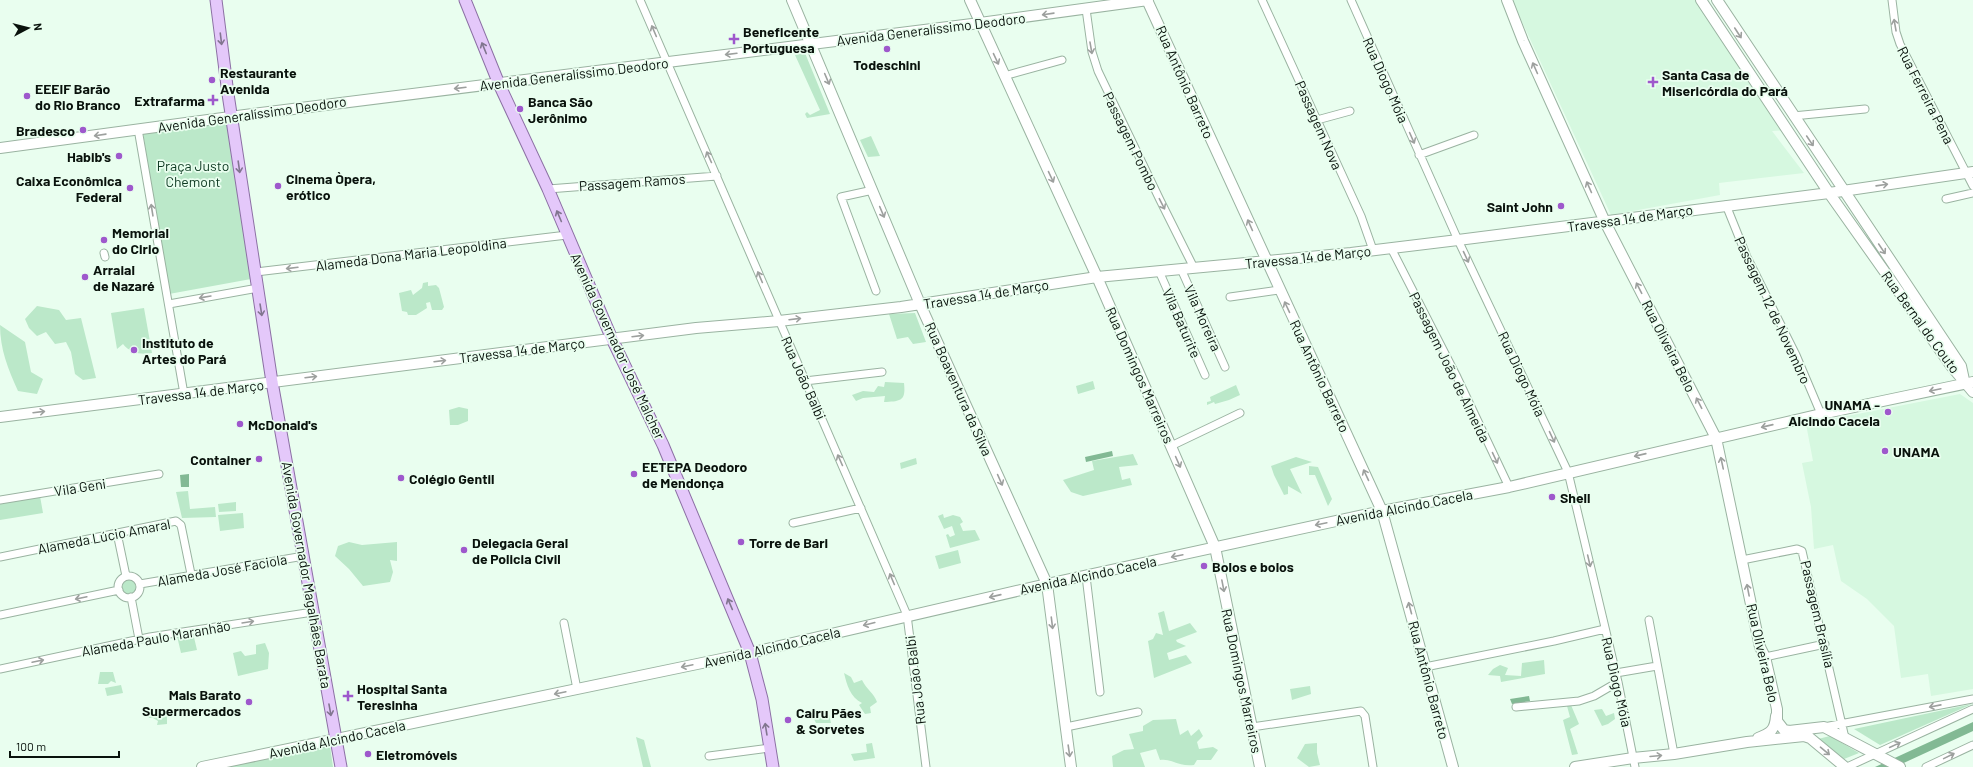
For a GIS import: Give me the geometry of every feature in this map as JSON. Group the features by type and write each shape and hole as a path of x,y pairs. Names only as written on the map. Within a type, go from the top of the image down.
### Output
{"main road":[{"name":"Avenida Governador Magalhães Barata","path":"216,0 272,382 341,767"},
{"name":"Avenida Governador José Malcher","path":"464,0 499,84 548,189 612,339 663,445 750,653 762,699 772,767"}],"street":[{"name":"Rua João Balbi","path":"640,0 908,615 926,767"},
{"name":"Rua Boaventura da Silva","path":"792,0 920,304 1047,584 1071,767"},
{"name":"Rua Domingos Marreiros","path":"970,0 1097,277 1215,547 1260,767"},
{"name":"Avenida Generalíssimo Deodoro","path":"0,148 232,116 499,84 811,43 980,23 1147,0"},
{"name":"Rua Antônio Barreto","path":"1147,0 1382,511 1453,767"},
{"name":"Passagem Nova","path":"1262,0 1361,216 1373,250"},
{"name":"Rua Diogo Móia","path":"1351,0 1458,240 1568,472 1616,673 1634,762"},
{"name":"Rua Oliveira Belo","path":"1506,0 1605,222 1716,438 1760,647 1765,657 1777,709 1777,721 1784,730 1789,731 1824,727"},
{"name":"Rua Bernal do Couto","path":"1701,0 1829,193 1969,383"},
{"name":"Rua Bernal do Couto","path":"1717,0 1960,366 1969,383"},
{"name":"Rua Ferreira Pena","path":"1892,0 1896,32 1900,44 1969,172 1973,186"},
{"name":"Passagem Pombo","path":"1086,9 1092,52 1098,71 1194,268"},
{"path":"1004,76 1062,60"},
{"path":"1794,116 1865,109"},
{"path":"1317,120 1350,111"},
{"path":"138,129 184,394"},
{"path":"1419,155 1474,135"},
{"name":"Travessa 14 de Março","path":"0,417 696,328 779,321 920,304 1097,277 1373,250 1605,222 1726,205 1829,193 1969,172"},
{"name":"Passagem Ramos","path":"548,189 717,176"},
{"path":"873,190 841,197 876,291"},
{"path":"1946,199 1973,193"},
{"name":"Passagem 12 de Novembro","path":"1726,205 1747,257 1796,355 1821,414"},
{"name":"Alameda Dona Maria Leopoldina","path":"256,272 567,235"},
{"name":"Passagem João de Almeida","path":"1391,248 1456,375 1509,487"},
{"name":"Vila Moreira","path":"1181,269 1225,367"},
{"name":"Vila Baturite","path":"1159,271 1205,375"},
{"path":"169,304 258,288"},
{"path":"1230,297 1280,290"},
{"path":"805,381 882,372"},
{"path":"1969,383 1973,392"},
{"name":"Avenida Alcindo Cacela","path":"202,767 750,653 908,615 1047,584 1382,511 1509,487 1821,414 1969,383"},
{"path":"1171,446 1240,413"},
{"name":"Vila Geni","path":"0,500 159,474"},
{"path":"793,524 861,508"},
{"name":"Alameda Lúcio Amaral","path":"0,557 169,522 178,522 183,530 191,574"},
{"path":"117,533 126,576"},
{"name":"Passagem Brasília","path":"1742,560 1797,550 1802,551 1825,644 1845,738"},
{"name":"Alameda José Faciola","path":"140,584 191,574 304,556"},
{"path":"126,576 132,576 137,579 140,584 139,590 132,597 126,597 119,590 121,579 126,576"},
{"path":"1086,576 1100,692"},
{"path":"0,615 119,590"},
{"path":"132,597 139,639"},
{"name":"Alameda Paulo Maranhão","path":"0,669 139,639 313,612"},
{"path":"1649,620 1674,754"},
{"path":"564,623 577,689"},
{"path":"1425,667 1554,641 1605,629"},
{"path":"1765,657 1825,644"},
{"path":"1616,673 1657,666"},
{"path":"1516,707 1579,701 1594,696 1618,682"},
{"path":"1824,727 1973,699"},
{"name":"Rua Oliveira Belo","path":"1747,742 1771,732 1775,725 1777,709"},
{"path":"1575,767 1634,762 1747,742 1804,736 1810,738 1846,767 1973,709"},
{"path":"1252,727 1361,711 1365,716 1373,767"},
{"path":"1066,727 1138,712"},
{"path":"1824,727 1900,767"},
{"path":"1926,767 1973,745"},
{"path":"709,756 769,748"}],"shaded area":[{"name":"Santa Casa de Misericórdia do Pará","path":"1512,0 1705,0 1788,130 1772,131 1804,173 1719,183 1720,195 1611,215"},
{"path":"1960,394 1973,403 1973,689 1931,696 1928,674 1901,678 1894,626 1867,599 1841,581 1833,545 1814,549 1811,507 1802,463 1813,461 1806,424"},
{"path":"1112,451 1113,456 1086,462 1085,457"},
{"path":"189,474 189,487 181,487 180,475"},
{"path":"1529,696 1530,701 1512,704 1510,699"},
{"path":"1973,722 1973,731 1895,767 1875,767"}],"green space":[{"path":"805,53 830,114 807,118 805,114 807,112 810,115 820,110 795,55"},
{"name":"Praça Justo Chemont","path":"228,120 251,279 169,294 143,133"},
{"path":"871,136 880,156 868,157 860,140"},
{"path":"428,282 428,286 436,285 439,288 444,307 442,310 432,310 430,302 426,303 427,308 416,315 408,315 407,312 402,311 399,293 411,290 413,295 422,288 423,283"},
{"path":"37,306 59,310 66,320 81,318 96,378 83,380 75,374 71,352 66,342 55,344 46,332 37,336 29,328 25,319"},
{"path":"144,308 152,353 136,353 123,344 117,349 111,313"},
{"path":"915,313 926,342 913,344 908,337 897,339 889,314"},
{"path":"0,325 25,342 31,372 43,379 37,394 18,391 5,359 1,342"},
{"path":"1093,381 1095,389 1078,394 1076,386"},
{"path":"885,382 904,383 903,397 895,401 884,402 885,396 863,398 856,401 852,395 863,391 874,392 878,386 884,387"},
{"path":"1236,385 1240,395 1229,400 1215,404 1214,402 1207,405 1207,402 1211,401 1210,397"},
{"path":"459,407 468,409 468,421 458,425 450,425 449,410"},
{"path":"1133,454 1138,465 1119,467 1122,480 1130,478 1132,485 1083,496 1071,492 1063,480 1094,470 1092,461"},
{"path":"1296,457 1312,462 1290,469 1302,494 1288,486 1288,494 1284,495 1271,466"},
{"path":"916,458 917,464 901,469 900,463"},
{"path":"1309,466 1318,467 1332,499 1328,506 1315,475 1309,475"},
{"path":"188,491 190,509 215,507 216,517 182,518 176,492"},
{"path":"40,496 43,513 0,520 0,502"},
{"path":"236,502 236,511 219,512 218,504"},
{"path":"243,513 244,528 220,531 218,515"},
{"path":"943,514 944,518 953,515 960,517 963,522 960,524 963,531 975,530 980,540 950,548 946,535 948,534 950,537 955,535 952,526 944,529 938,516"},
{"path":"349,542 362,545 397,542 397,561 390,560 393,572 390,582 363,586 349,569 335,556 338,546"},
{"path":"958,550 961,563 939,569 935,556"},
{"path":"129,578 135,581 138,587 135,593 129,596 123,593 120,587 123,581"},
{"path":"1164,611 1169,631 1190,623 1197,632 1176,640 1177,642 1186,646 1167,653 1169,660 1186,655 1192,663 1154,678 1148,641 1153,639 1156,633 1163,635 1158,613"},
{"path":"193,633 197,650 181,653 177,636"},
{"path":"265,643 269,653 268,669 238,676 233,653 241,651 245,656 256,654 256,645"},
{"path":"1544,660 1545,674 1501,682 1500,676 1488,675 1493,669 1500,665 1508,668 1505,675 1521,676 1522,663"},
{"path":"100,672 113,672 116,683 111,681 108,684 98,684"},
{"path":"844,673 851,677 854,683 862,680 874,696 877,702 870,707 871,713 865,714 859,705 862,703 852,694 846,682"},
{"path":"121,685 123,693 107,696 105,688"},
{"path":"1310,686 1311,694 1292,700 1290,689"},
{"path":"1972,704 1880,745 1854,729"},
{"path":"1571,705 1579,724 1570,729 1578,754 1572,755 1563,720 1570,717 1567,706"},
{"path":"1602,709 1606,716 1614,713 1615,719 1602,726 1594,710"},
{"path":"822,713 829,714 831,723 816,723 814,719"},
{"path":"147,714 167,714 167,724 157,725 158,721 153,718 149,718"},
{"path":"1176,719 1180,735 1188,730 1191,736 1199,729 1203,736 1197,742 1199,749 1213,747 1218,750 1211,760 1197,760 1194,765 1184,765 1168,760 1160,760 1156,749 1140,753 1145,767 1113,767 1112,756 1124,750 1134,749 1129,734 1143,731 1143,726 1153,720"},
{"path":"1830,736 1859,753 1844,759 1818,739"},
{"path":"636,737 644,740 651,767 643,767"},
{"path":"872,743 875,758 854,761 851,754 867,752 866,744"},
{"path":"1317,743 1317,753 1320,765 1309,767 1297,758 1305,744"},
{"path":"330,746 333,767 227,767"}],"place":[{"name":"Beneficente Portuguesa","path":"734,39"},
{"name":"Todeschini","path":"887,49"},
{"name":"Restaurante Avenida","path":"212,80"},
{"name":"Santa Casa de Misericórdia do Pará","path":"1653,82"},
{"name":"EEEIF Barão do Rio Branco","path":"27,96"},
{"name":"Extrafarma","path":"213,100"},
{"name":"Banca São Jerônimo","path":"520,109"},
{"name":"Bradesco","path":"83,130"},
{"name":"Habib's","path":"119,156"},
{"name":"Cinema Òpera, erótico","path":"278,186"},
{"name":"Caixa Econômica Federal","path":"130,188"},
{"name":"Saint John","path":"1561,206"},
{"name":"Memorial do Cirio","path":"104,240"},
{"name":"Arraial de Nazaré","path":"85,277"},
{"name":"Instituto de Artes do Pará","path":"134,350"},
{"name":"UNAMA - Alcindo Cacela","path":"1888,412"},
{"name":"McDonald's","path":"240,424"},
{"name":"UNAMA","path":"1885,451"},
{"name":"Container","path":"259,459"},
{"name":"EETEPA Deodoro de Mendonça","path":"634,474"},
{"name":"Colégio Gentil","path":"401,478"},
{"name":"Shell","path":"1552,497"},
{"name":"Torre de Bari","path":"741,542"},
{"name":"Delegacia Geral de Policia Civil","path":"464,550"},
{"name":"Bolos e bolos","path":"1204,566"},
{"name":"Hospital Santa Teresinha","path":"348,696"},
{"name":"Mais Barato Supermercados","path":"249,702"},
{"name":"Cairu Pães & Sorvetes","path":"788,720"},
{"name":"Eletromóveis","path":"368,754"}]}
